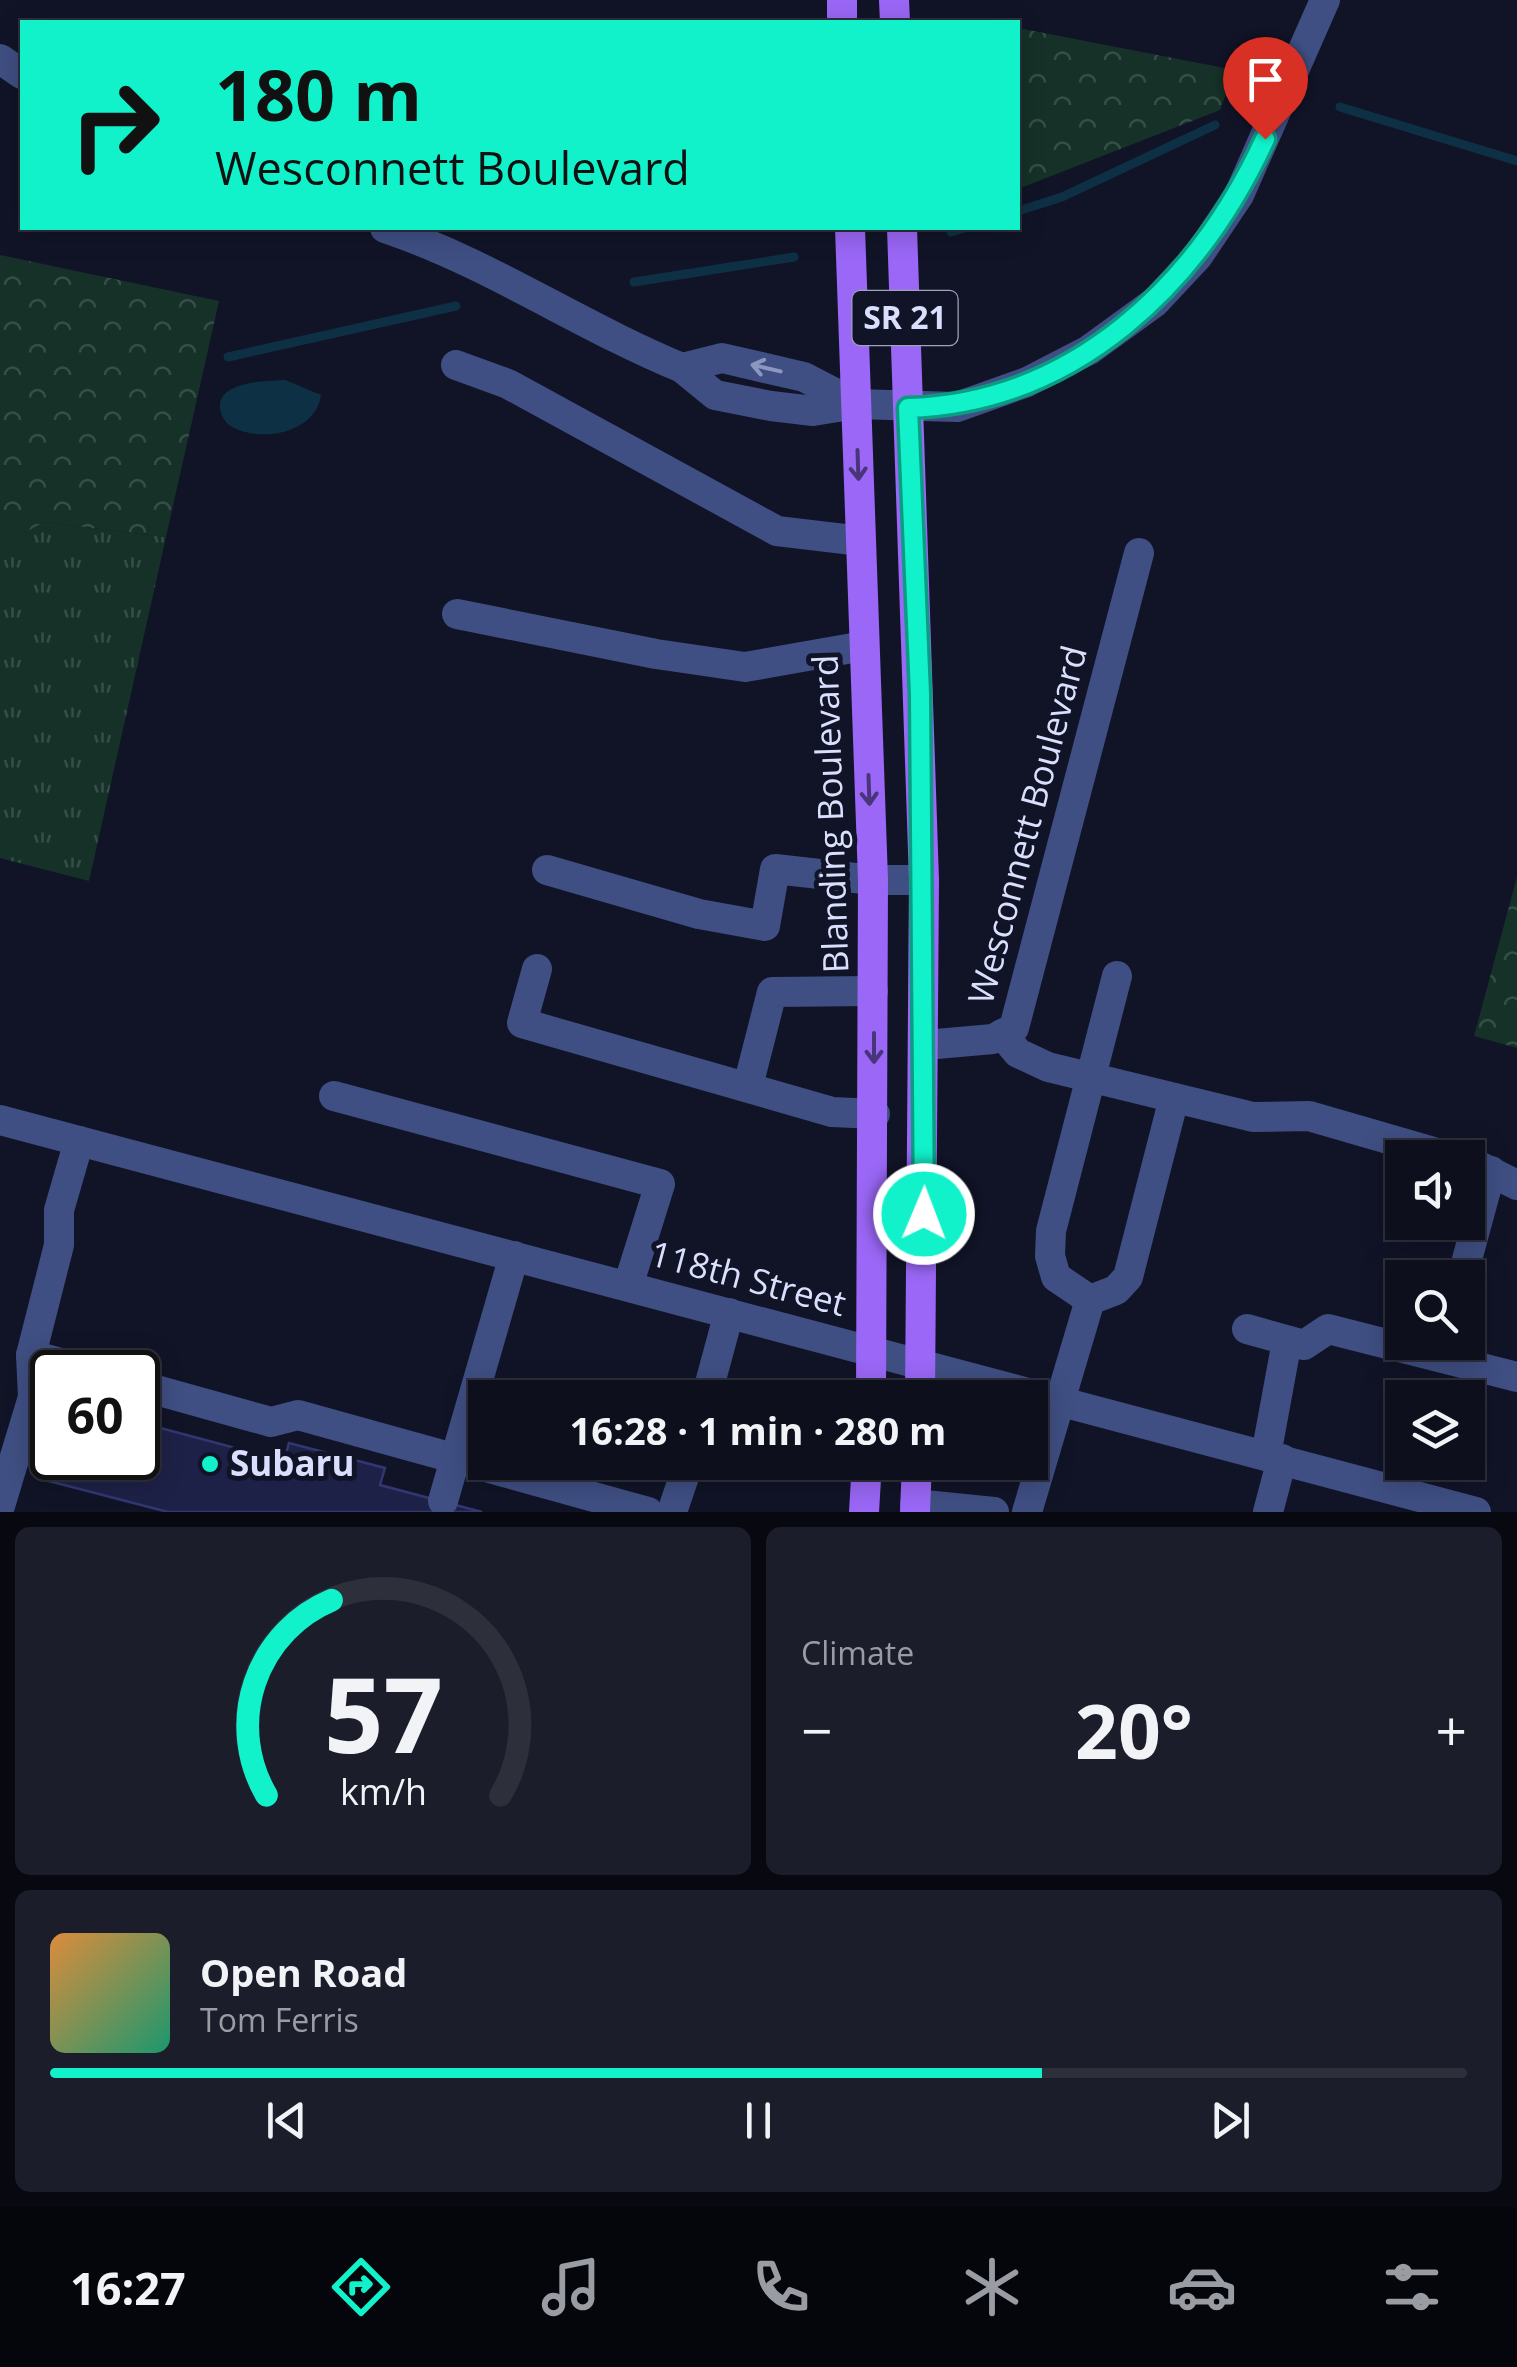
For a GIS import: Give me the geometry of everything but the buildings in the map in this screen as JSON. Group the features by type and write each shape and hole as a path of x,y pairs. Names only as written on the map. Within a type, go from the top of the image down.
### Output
{"main road":[{"name":"Blanding Boulevard","path":"850,230 873,880 872,1380"},
{"name":"SR 21","path":"902,230 924,880 921,1380"},
{"path":"864,1512 866,1480"},
{"path":"915,1508 916,1480"}],"street":[{"path":"391,230 430,243 582,324 682,368 722,358 804,376 856,404 957,407 1027,382 1089,350 1155,302 1198,256 1239,194 1325,0"},
{"path":"456,365 508,384 777,532 861,541"},
{"name":"Wesconnett Boulevard","path":"925,1045 1002,1034 1014,1028 1139,553"},
{"path":"457,614 656,654 745,667 864,646"},
{"path":"547,870 699,914 765,926 775,868 873,880 924,880"},
{"path":"537,968 522,1023 832,1112 874,1114"},
{"path":"1090,1300 1056,1278 1050,1256 1051,1231 1116,976"},
{"path":"748,1086 772,992 874,992"},
{"path":"1002,1034 1018,1053 1048,1068 1253,1117 1309,1116 1392,1140"},
{"path":"334,1096 660,1184 628,1286"},
{"path":"1090,1300 1116,1290 1128,1278 1174,1098"},
{"name":"118th Street","path":"0,1120 1476,1512"},
{"path":"32,1350 59,1245 59,1210 79,1141"},
{"path":"1467,1260 1492,1173"},
{"path":"443,1502 514,1256"},
{"path":"1027,1512 1090,1300"},
{"path":"711,1380 728,1313"},
{"path":"1247,1329 1304,1345 1328,1329 1385,1339"},
{"path":"1268,1512 1287,1340"},
{"path":"1470,1360 1517,1377"},
{"path":"160,1391 271,1422 298,1414 456,1455 648,1512"},
{"path":"8,1509 30,1406"},
{"path":"672,1512 683,1480"},
{"path":"915,1508 994,1512"}],"green space":[{"path":"1020,28 1235,70 1220,110 1020,188"},
{"path":"0,255 219,301 166,537 44,522 0,547"},
{"path":"44,522 166,537 89,881 0,858 0,547"},
{"path":"1517,877 1517,1048 1474,1036"}],"water":[{"path":"285,380 321,395 317,408 299,426 258,434 232,427 224,419 221,399 227,392 245,384"}],"waterway":[{"path":"1340,107 1517,161"},
{"path":"1020,210 1062,197 1215,125"},
{"path":"951,232 958,230"},
{"path":"634,282 794,257"},
{"path":"228,357 456,306"}],"place":[{"name":"Subaru","path":"210,1464"}],"route":[{"path":"924,1214 924,880 908,408 957,407 1027,382 1089,350 1155,302 1198,256 1239,194 1265,139"}]}
